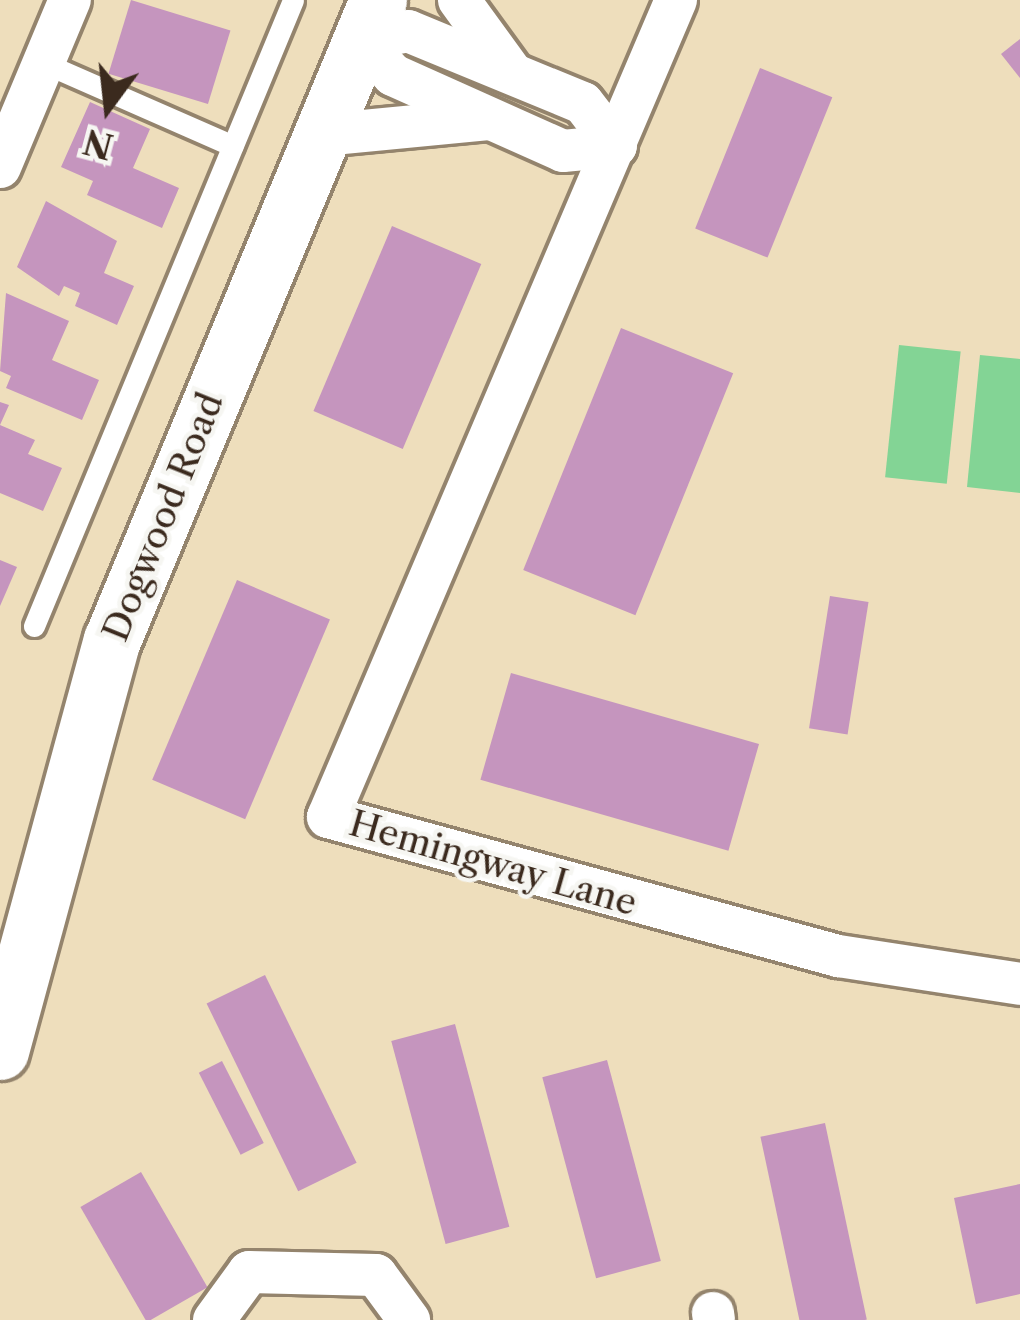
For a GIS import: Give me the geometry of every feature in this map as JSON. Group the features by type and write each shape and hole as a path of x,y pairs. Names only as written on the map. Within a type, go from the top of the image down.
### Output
{"street":[{"path":"0,167 70,0"},
{"path":"459,0 512,74"},
{"name":"Hemingway Lane","path":"676,0 328,817 838,956 1020,984"},
{"path":"370,20 584,103 616,146"},
{"path":"370,20 393,75 563,151 616,146"},
{"name":"Dogwood Road","path":"0,1051 112,640 370,20"},
{"path":"322,135 492,119"},
{"path":"216,1319 249,1272 376,1275 406,1320"}],"lane":[{"path":"34,626 293,0"},
{"path":"44,63 233,146"}],"green space":[{"path":"899,345 961,351 947,484 885,477"},
{"path":"980,355 1020,359 1020,493 967,487"}],"building":[{"path":"131,0 230,30 208,104 108,74"},
{"path":"1020,39 1020,78 1001,54"},
{"path":"760,68 832,97 768,258 695,228"},
{"path":"90,102 150,129 133,168 179,188 162,228 87,195 93,181 61,167"},
{"path":"46,201 117,241 104,273 134,286 117,325 75,306 80,293 64,286 59,296 17,267"},
{"path":"392,226 481,264 403,449 313,411"},
{"path":"6,293 69,321 52,360 99,380 82,420 6,388 11,376 0,371"},
{"path":"621,328 733,373 635,615 523,570"},
{"path":"0,402 9,405 0,425"},
{"path":"0,425 35,440 28,454 62,468 43,511 0,493"},
{"path":"0,560 17,567 0,606"},
{"path":"237,580 330,619 245,819 152,780"},
{"path":"830,596 869,602 848,734 809,728"},
{"path":"511,673 759,744 728,851 480,780"},
{"path":"265,975 357,1163 298,1191 207,1003"},
{"path":"455,1024 509,1227 446,1244 391,1041"},
{"path":"607,1060 661,1261 596,1278 542,1077"},
{"path":"222,1061 264,1143 241,1155 199,1073"},
{"path":"825,1123 867,1320 799,1320 760,1137"},
{"path":"141,1172 207,1287 146,1320 80,1207"},
{"path":"1020,1184 1020,1294 976,1304 954,1198"}]}
